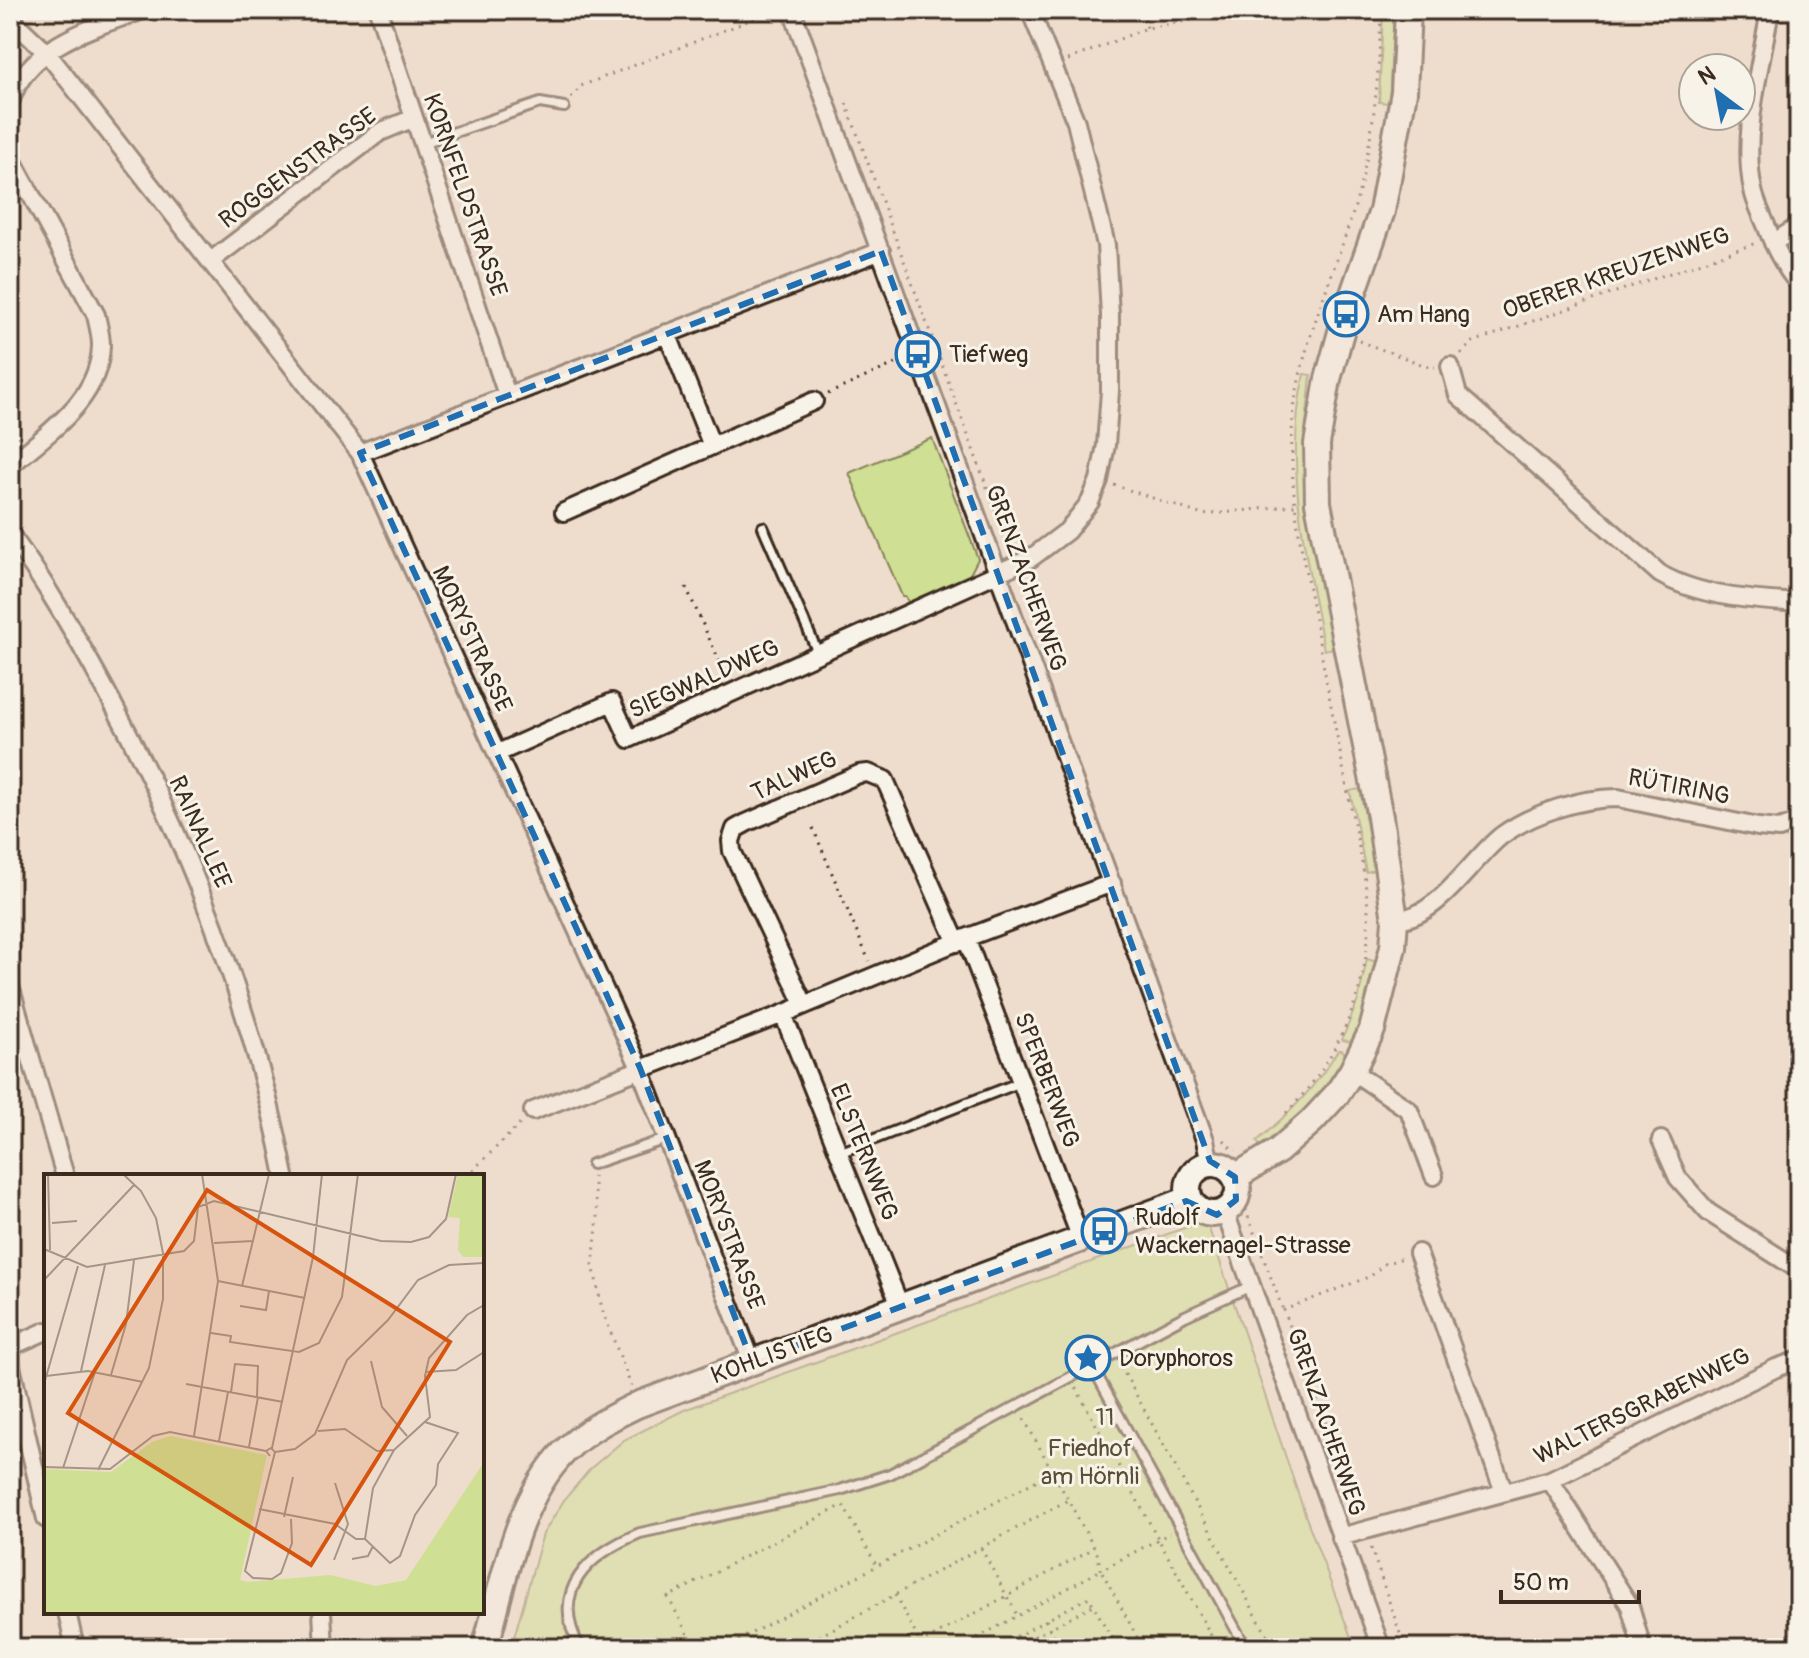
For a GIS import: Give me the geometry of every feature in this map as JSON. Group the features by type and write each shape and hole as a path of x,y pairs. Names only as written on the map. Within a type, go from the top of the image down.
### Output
{"street":[{"path":"10,103 20,81 47,53 72,36 143,10"},
{"name":"KORNFELDSTRASSE","path":"378,10 507,395"},
{"name":"GRENZACHERWEG","path":"792,10 1112,883 1205,1140 1210,1164"},
{"name":"SIEGWALDWEG","path":"498,753 612,702 629,739 1031,558 1061,537 1090,502 1099,480 1106,445 1110,391 1106,245 1076,122 1030,10"},
{"path":"1235,1177 1278,1151 1337,1094 1372,1030 1391,960 1395,920 1380,817 1318,503 1317,444 1328,379 1346,314 1382,211 1404,92 1408,10"},
{"path":"1770,10 1751,125 1749,159 1753,191 1772,240 1785,269 1799,284"},
{"name":"MORYSTRASSE","path":"10,18 47,53 360,453 640,1068 752,1362"},
{"name":"ROGGENSTRASSE","path":"212,260 380,132 414,118"},
{"path":"10,156 96,315 101,342 99,361 88,389 68,414 10,466"},
{"path":"1772,240 1799,226"},
{"path":"360,453 881,251"},
{"path":"667,333 712,446"},
{"path":"1450,366 1458,395 1660,574 1674,582 1746,600 1799,603"},
{"path":"564,512 814,401"},
{"name":"RAINALLEE","path":"10,534 80,643 118,713 196,879 247,1022 285,1174"},
{"name":"TALWEG","path":"804,1004 732,851 731,841 735,829 746,823 859,774 877,775 885,780 962,941"},
{"name":"RÜTIRING","path":"1395,920 1410,918 1429,908 1502,836 1532,818 1596,798 1618,798 1758,827 1779,829 1799,822"},
{"path":"533,1111 1112,883"},
{"name":"SPERBERWEG","path":"962,941 1023,1082 1081,1239"},
{"path":"10,986 64,1174"},
{"name":"ELSTERNWEG","path":"783,1014 901,1308"},
{"path":"1352,1071 1409,1110 1434,1176"},
{"path":"1661,1140 1678,1178 1708,1212 1799,1270"},
{"path":"1203,1166 1225,1167 1235,1177 1238,1184 1236,1200 1225,1212 1217,1215 1200,1212 1189,1199 1191,1176 1203,1166"},
{"name":"KOHLISTIEG","path":"485,1648 517,1534 547,1473 566,1450 607,1420 637,1405 1189,1199"},
{"name":"GRENZACHERWEG","path":"1225,1212 1381,1648"},
{"path":"1418,1253 1504,1492"},
{"path":"10,1347 44,1332"},
{"name":"WALTERSGRABENWEG","path":"1340,1537 1550,1480 1776,1368 1799,1360"},
{"path":"10,1362 44,1510"},
{"path":"1550,1480 1630,1606 1642,1648"},
{"path":"67,1614 75,1648"},
{"path":"322,1614 324,1648"}],"lane":[{"path":"423,143 540,103 564,107"},
{"name":"SIEGWALDWEG","path":"763,527 818,653"},
{"path":"839,1153 1023,1082"},
{"path":"592,1164 667,1139"},
{"path":"580,1648 571,1632 567,1613 571,1592 581,1571 599,1554 620,1541 640,1533 840,1490 890,1474 1185,1316 1252,1285"},
{"path":"1092,1366 1246,1648"}],"path":[{"path":"564,107 581,86 777,10"},
{"path":"1143,10 1147,28"},
{"path":"1284,1116 1302,1098 1339,1043 1359,985 1367,948 1365,875 1297,531 1292,457 1294,407 1311,337 1353,211 1371,141 1381,10"},
{"path":"1053,66 1147,28 1192,20"},
{"path":"846,101 1013,558"},
{"name":"OBERER KREUZENWEG","path":"1473,342 1772,240"},
{"path":"1356,341 1429,367"},
{"path":"814,401 918,354"},
{"path":"1099,480 1203,515 1295,505"},
{"path":"686,587 733,692"},
{"path":"813,828 876,975"},
{"path":"469,1174 533,1111"},
{"path":"592,1164 598,1217 593,1264 602,1309 628,1377"},
{"path":"1257,1164 1262,1177 1245,1201 1246,1211 1365,1530 1405,1648"},
{"path":"1262,1314 1284,1310 1371,1276 1384,1264 1418,1253"},
{"path":"1114,1354 1274,1648"},
{"path":"1070,1378 1218,1648"},
{"path":"1017,1407 1094,1548 1101,1570 1143,1648"},
{"path":"724,1648 1052,1472"},
{"path":"798,1648 1068,1500"},
{"path":"695,1648 668,1597 843,1505 876,1567"},
{"path":"959,1648 1180,1527"},
{"path":"981,1548 1018,1616"},
{"path":"912,1648 922,1646 1094,1548"},
{"path":"895,1595 922,1646"},
{"path":"995,1648 1089,1597 1117,1648"},
{"path":"1007,1641 1012,1648 1093,1605"},
{"path":"1046,1620 1061,1648"},
{"path":"977,1638 983,1648"},
{"path":"808,1642 812,1648"}],"highlighted area":[{"path":"881,251 1210,1161 1235,1177 1236,1200 1217,1215 1186,1201 752,1362 640,1068 360,453"}],"green space":[{"path":"1383,10 1394,10 1389,103 1379,102"},
{"path":"1304,374 1311,375 1305,434 1307,513 1333,648 1324,650 1305,547 1297,479 1298,409"},
{"path":"932,438 978,559 966,582 911,607 902,596 849,473"},
{"path":"1360,789 1375,870 1366,872 1350,791"},
{"path":"1367,959 1377,962 1371,993 1352,1042 1342,1040 1358,1000"},
{"path":"1338,1050 1347,1056 1321,1097 1261,1149 1257,1141 1301,1099"},
{"name":"Friedhof am Hörnli","path":"1206,1220 1306,1517 1355,1648 511,1648 543,1534 564,1500 591,1468 624,1440 684,1410"}],"place":[{"name":"Am Hang","path":"1346,314"},
{"name":"Tiefweg","path":"918,354"},
{"name":"Rudolf Wackernagel-Strasse","path":"1104,1231"},
{"name":"Doryphoros","path":"1088,1358"}],"park label":[{"name":"11","path":"1105,1417"}]}
